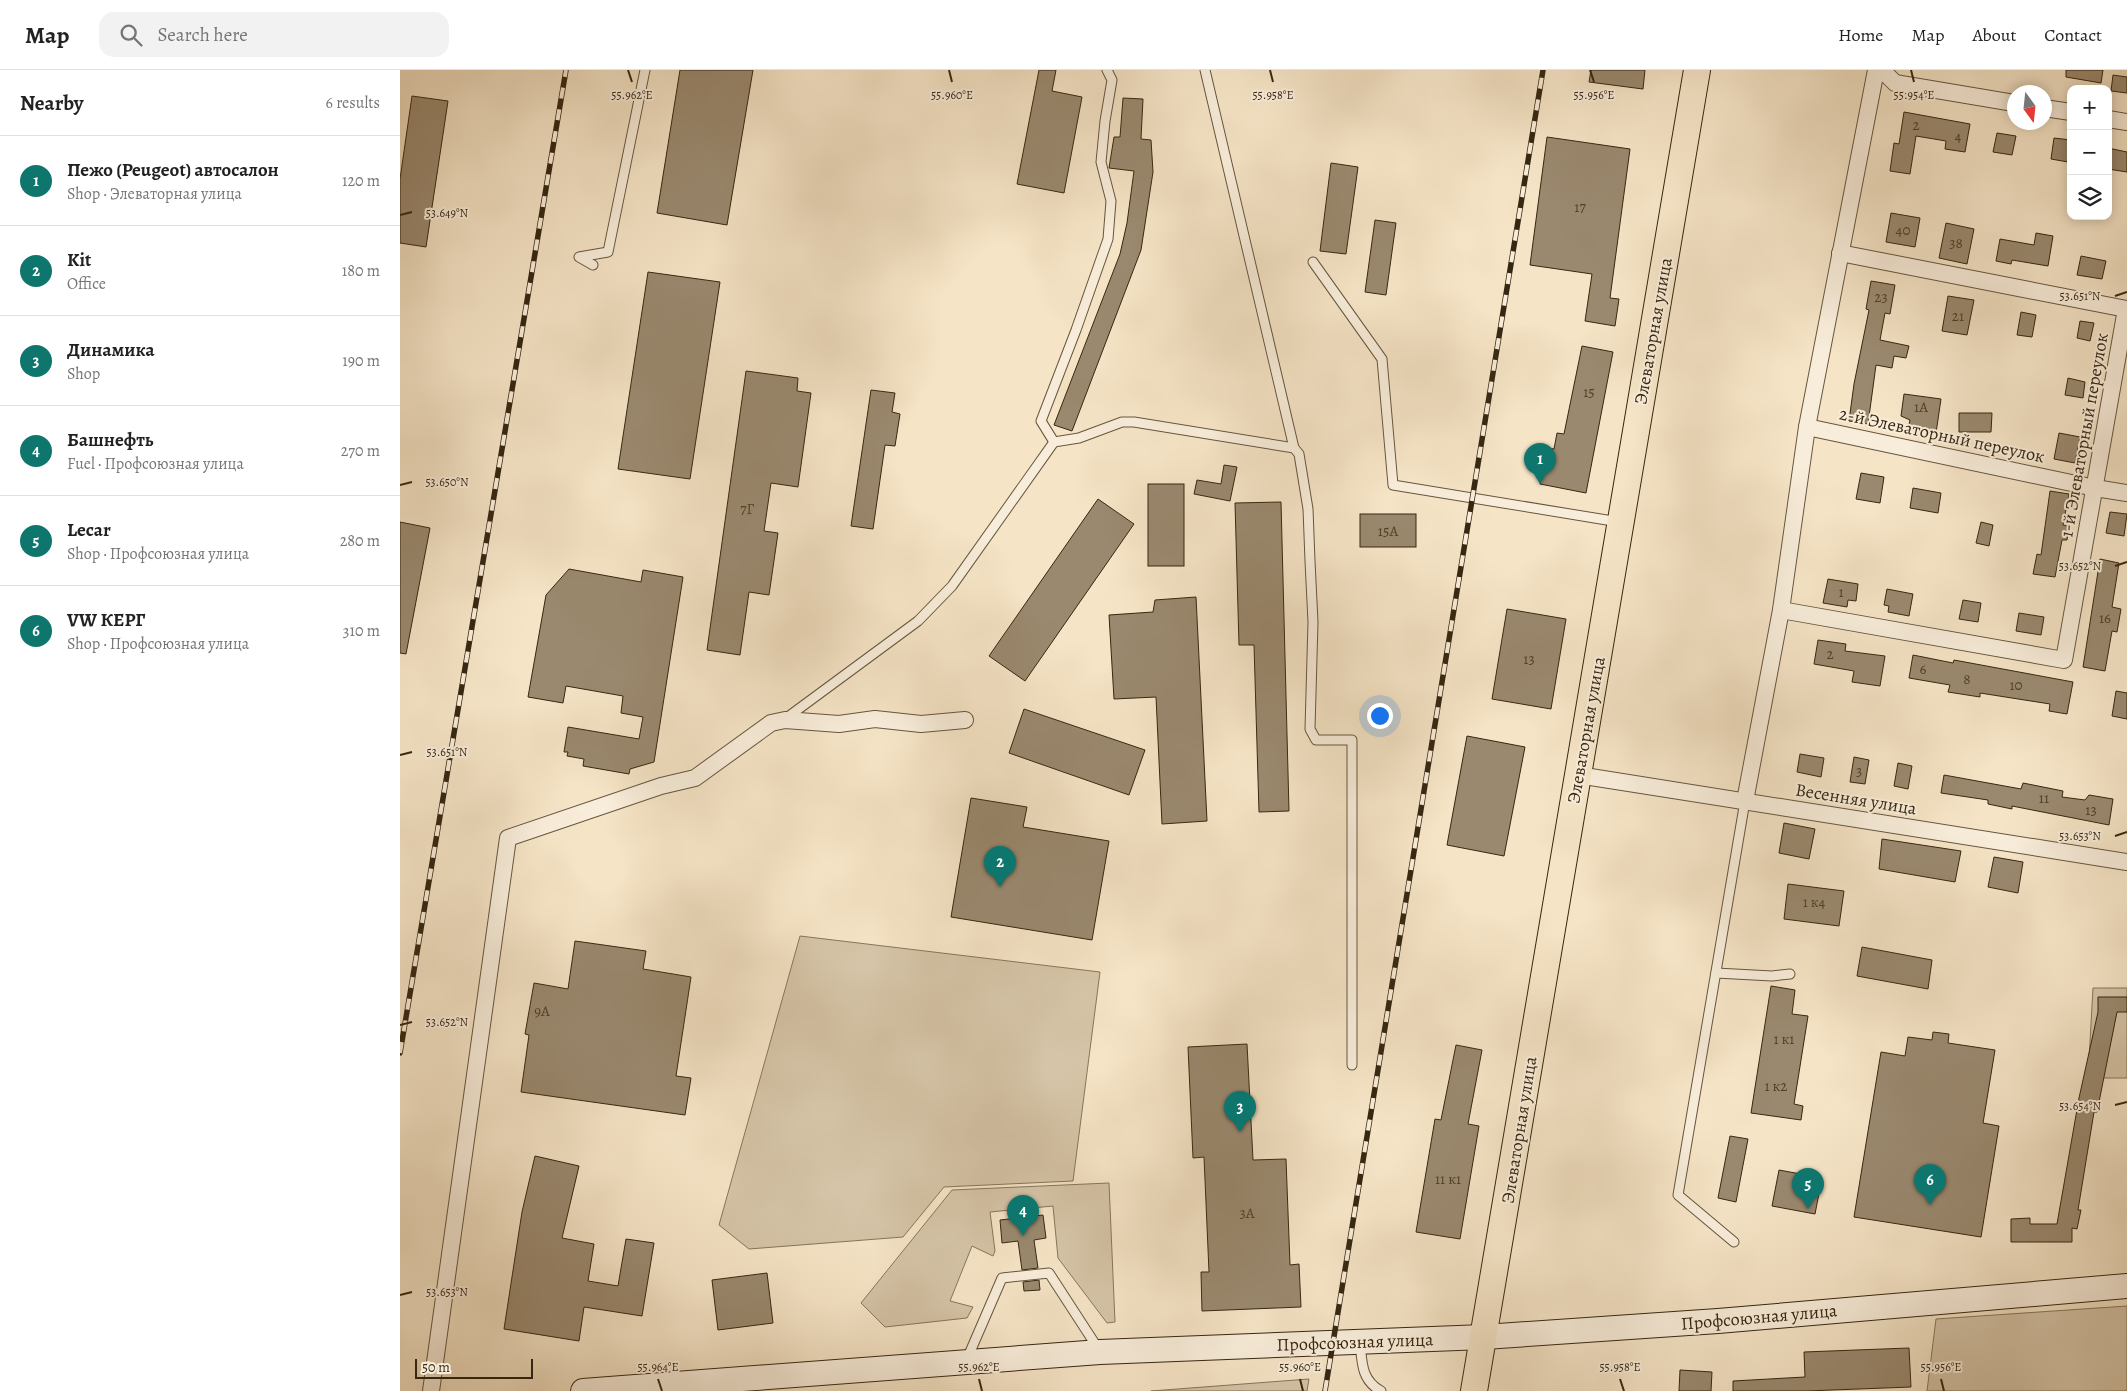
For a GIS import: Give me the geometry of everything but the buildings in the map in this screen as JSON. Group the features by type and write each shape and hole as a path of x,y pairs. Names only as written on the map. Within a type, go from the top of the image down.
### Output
{"main road":[{"name":"Элеваторная улица","path":"1474,1391 1697,70"},
{"name":"Профсоюзная улица","path":"583,1391 1100,1352 1484,1337 1718,1321 2127,1286"}],"street":[{"path":"1745,801 1782,610 1807,427 1876,70"},
{"path":"1882,70 1895,83 2007,102"},
{"path":"2052,109 2067,111"},
{"path":"2112,120 2127,122"},
{"name":"1-й Элеваторный переулок","path":"1782,610 2064,660 2126,309 1840,253"},
{"name":"2-й Элеваторный переулок","path":"1807,427 2095,488 2127,493"},
{"path":"431,1391 508,838 661,786 695,778 771,723 785,720 839,724 875,719 921,724 965,720"},
{"name":"Весенняя улица","path":"1578,775 2127,862"}],"lane":[{"path":"593,265 579,257 608,252 645,70"},
{"path":"1054,442 1041,421 1108,239 1112,201 1101,162 1104,121 1112,80 1107,70"},
{"path":"1205,70 1294,448 1299,454 1308,509 1313,622 1310,729 1316,740 1352,740 1352,1065"},
{"path":"1313,262 1382,359 1393,485 1621,522"},
{"path":"785,720 918,621 952,586 1054,442 1079,438 1122,422 1134,422 1294,448"},
{"path":"1734,1242 1678,1195 1745,801"},
{"path":"1716,973 1772,976 1790,974"},
{"path":"966,1362 1002,1278 1049,1273 1100,1352"},
{"path":"1360,1342 1363,1372 1368,1381 1381,1391"}],"shaded area":[{"path":"800,936 1100,972 1073,1181 944,1187 903,1237 749,1249 719,1225"},
{"path":"2093,988 2127,988 2127,1078 2088,1078"},
{"path":"1109,1183 1115,1322 1107,1323 1058,1258 1053,1206 990,1212 995,1251 993,1256 972,1246 950,1301 973,1307 967,1318 885,1327 861,1303 952,1190"},
{"path":"2127,1306 2127,1391 1927,1391 1936,1319"},
{"path":"1309,1379 1307,1391 1151,1391"}],"railway":[{"path":"400,1053 566,70"},
{"path":"1325,1391 1543,70"}],"place":[{"name":"Пежо (Peugeot) автосалон","path":"1540,484"},
{"name":"Kit","path":"1000,887"},
{"name":"Динамика","path":"1240,1132"},
{"name":"VW КЕРГ","path":"1930,1205"},
{"name":"Lecar","path":"1808,1209"},
{"name":"Башнефть","path":"1023,1236"}]}
